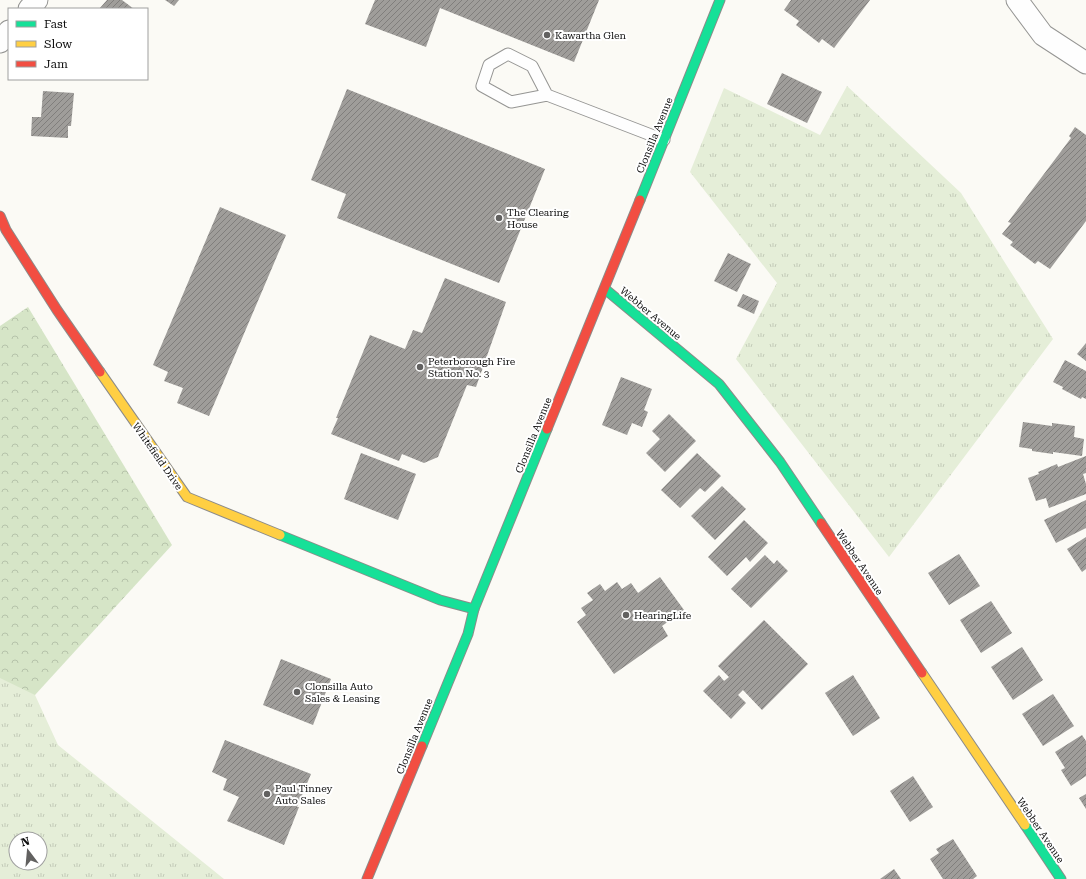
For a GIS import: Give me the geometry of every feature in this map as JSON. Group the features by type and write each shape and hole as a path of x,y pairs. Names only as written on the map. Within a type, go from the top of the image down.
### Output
{"street":[{"path":"30,8 37,0"},
{"name":"Clonsilla Avenue","path":"367,879 468,634 474,609 720,0"},
{"path":"1017,0 1043,35 1086,64"},
{"path":"0,42 8,32"},
{"name":"Whitefield Drive","path":"0,216 6,230 57,310 187,497 440,600 474,609"},
{"name":"Webber Avenue","path":"604,289 719,384 780,462 1061,879"}],"lane":[{"path":"547,96 532,66 508,54 489,65 482,86 511,102 547,96 664,140"}],"green space":[{"path":"847,86 961,193 1053,339 889,557 736,359 777,283 690,172 724,88 820,135"},
{"path":"28,307 172,545 35,695 0,678 0,326"},
{"path":"0,581 35,695 58,745 224,879 0,879"}],"building":[{"path":"107,0 122,0 133,8 100,8"},
{"path":"165,0 179,0 174,6"},
{"name":"Kawartha Glen","path":"375,0 599,0 574,62 440,8 426,47 365,24"},
{"path":"791,0 870,0 834,48 822,39 819,43 796,25 799,21 784,10"},
{"path":"782,73 822,92 807,123 767,104"},
{"path":"347,89 545,169 499,283 337,218 346,194 311,180"},
{"path":"43,91 74,93 71,126 68,126 68,138 31,136 32,117 41,117"},
{"path":"1075,127 1086,135 1086,221 1050,269 1038,261 1035,264 1010,245 1013,242 1002,234 1011,223 1008,222 1071,138 1069,136"},
{"path":"220,207 286,235 209,416 177,403 183,388 164,381 168,372 153,365"},
{"path":"728,253 751,264 737,292 714,281"},
{"name":"Peterborough Fire Station No. 3","path":"445,278 506,302 476,387 467,385 438,457 424,463 402,454 399,461 331,434 338,418 336,418 370,335 405,349 413,330 422,333"},
{"path":"743,294 759,301 754,314 737,306"},
{"path":"1086,343 1086,361 1077,354"},
{"path":"1065,360 1086,371 1086,399 1082,397 1081,399 1062,389 1063,387 1053,382"},
{"path":"621,377 652,389 644,410 648,412 642,427 632,423 627,435 602,425"},
{"path":"669,414 696,441 665,472 646,453 660,439 652,431"},
{"path":"1023,422 1052,426 1052,423 1075,426 1074,437 1084,439 1082,456 1032,451 1032,449 1019,447"},
{"path":"361,453 416,474 398,520 344,499"},
{"path":"697,453 721,476 705,492 700,488 680,508 661,490"},
{"path":"1086,456 1086,473 1083,474 1086,484 1086,494 1049,508 1046,498 1036,501 1028,478 1057,464 1058,467"},
{"path":"722,486 746,509 715,540 691,516"},
{"path":"1086,500 1086,528 1056,543 1044,520"},
{"path":"744,520 768,543 750,562 746,557 727,576 708,557"},
{"path":"1086,537 1086,569 1082,572 1067,549"},
{"path":"959,554 980,586 949,605 928,573"},
{"path":"765,555 774,564 777,560 788,571 751,608 731,589"},
{"path":"660,577 684,610 662,626 668,636 614,674 577,622 586,615 581,608 593,600 587,593 600,584 605,591 617,582 622,589 631,583 638,593"},
{"path":"991,601 1012,633 981,653 960,620"},
{"path":"764,620 808,664 762,710 743,690 738,695 746,703 731,719 703,691 719,675 724,681 729,677 718,666"},
{"path":"1022,647 1043,680 1013,700 991,667"},
{"name":"Clonsilla Auto Sales & Leasing","path":"281,659 331,679 313,725 263,705"},
{"path":"853,675 880,718 853,736 825,693"},
{"path":"1053,694 1074,726 1043,746 1022,714"},
{"path":"1082,735 1086,741 1086,776 1071,786 1061,770 1065,768 1055,752"},
{"name":"Paul Tinney Auto Sales","path":"225,740 311,774 297,807 299,807 284,845 227,821 239,797 223,790 227,779 212,772"},
{"path":"913,776 933,807 910,822 890,791"},
{"path":"1086,794 1086,809 1079,798"},
{"path":"953,839 977,876 973,879 943,879 930,859 939,853 936,849"},
{"path":"894,869 901,879 880,879"}],"traffic: fast":[{"path":"640,200 720,0"},
{"path":"605,289 719,384 780,462 821,523"},
{"path":"422,746 468,634 474,609 547,429"},
{"path":"280,535 440,600 474,609"},
{"path":"1025,825 1061,879"}],"traffic: slow":[{"path":"100,372 187,497 280,535"},
{"path":"922,673 1025,825"}],"traffic: jam":[{"path":"547,429 640,200"},
{"path":"0,216 6,230 57,310 100,372"},
{"path":"821,523 922,673"},
{"path":"367,879 422,746"}],"place":[{"name":"Kawartha Glen","path":"547,35"},
{"name":"The Clearing House","path":"499,218"},
{"name":"Peterborough Fire Station No. 3","path":"420,367"},
{"name":"HearingLife","path":"626,615"},
{"name":"Clonsilla Auto Sales & Leasing","path":"297,692"},
{"name":"Paul Tinney Auto Sales","path":"267,794"}]}
